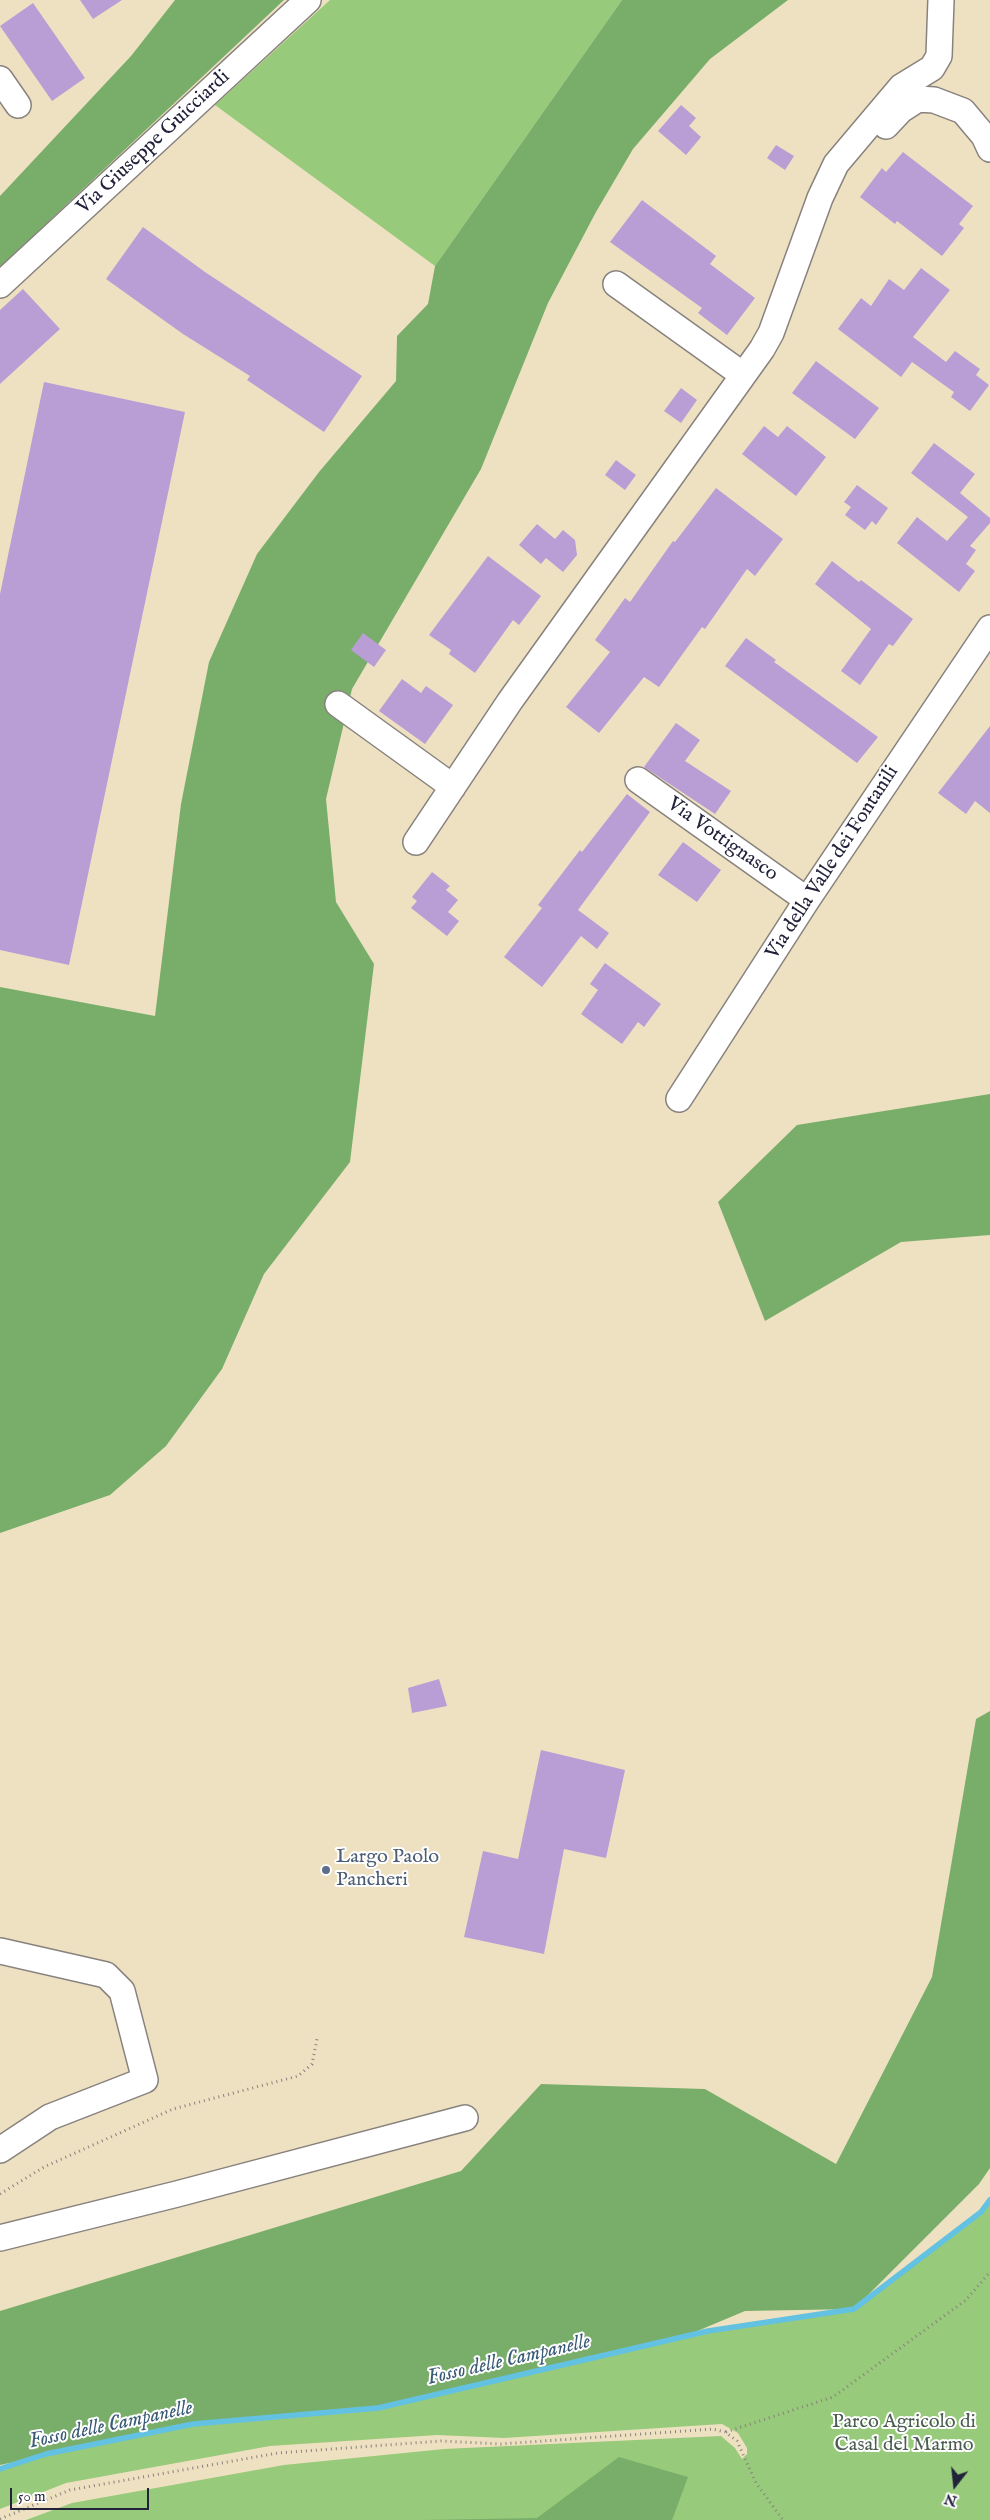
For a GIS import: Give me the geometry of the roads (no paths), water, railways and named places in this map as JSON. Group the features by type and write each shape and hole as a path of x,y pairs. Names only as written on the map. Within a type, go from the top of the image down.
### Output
{"street":[{"name":"Via Giuseppe Guicciardi","path":"0,285 308,0"},
{"path":"416,842 510,701 744,376 771,333 820,198 836,164 901,88 932,68 939,56 941,0"},
{"path":"0,80 18,105"},
{"path":"528,695 778,347 838,185 851,165 901,110 918,99 934,100 963,111 984,136 990,149"},
{"path":"616,284 744,376"},
{"name":"Via della Valle dei Fontanili","path":"679,1100 807,900 990,628"},
{"path":"338,704 453,787"},
{"name":"Via Vottignasco","path":"638,780 807,900"},
{"path":"0,1951 106,1975 122,1991 145,2080 50,2117 4,2139"},
{"path":"0,2238 177,2194 465,2118"}],"waterway":[{"name":"Fosso delle Campanelle","path":"0,2469 46,2454 193,2424 378,2408 708,2331 854,2309 981,2212 990,2200"}],"place":[{"name":"Largo Paolo Pancheri","path":"326,1870"}],"park label":[{"name":"Parco Agricolo di Casal del Marmo","path":"904,2434"}]}
